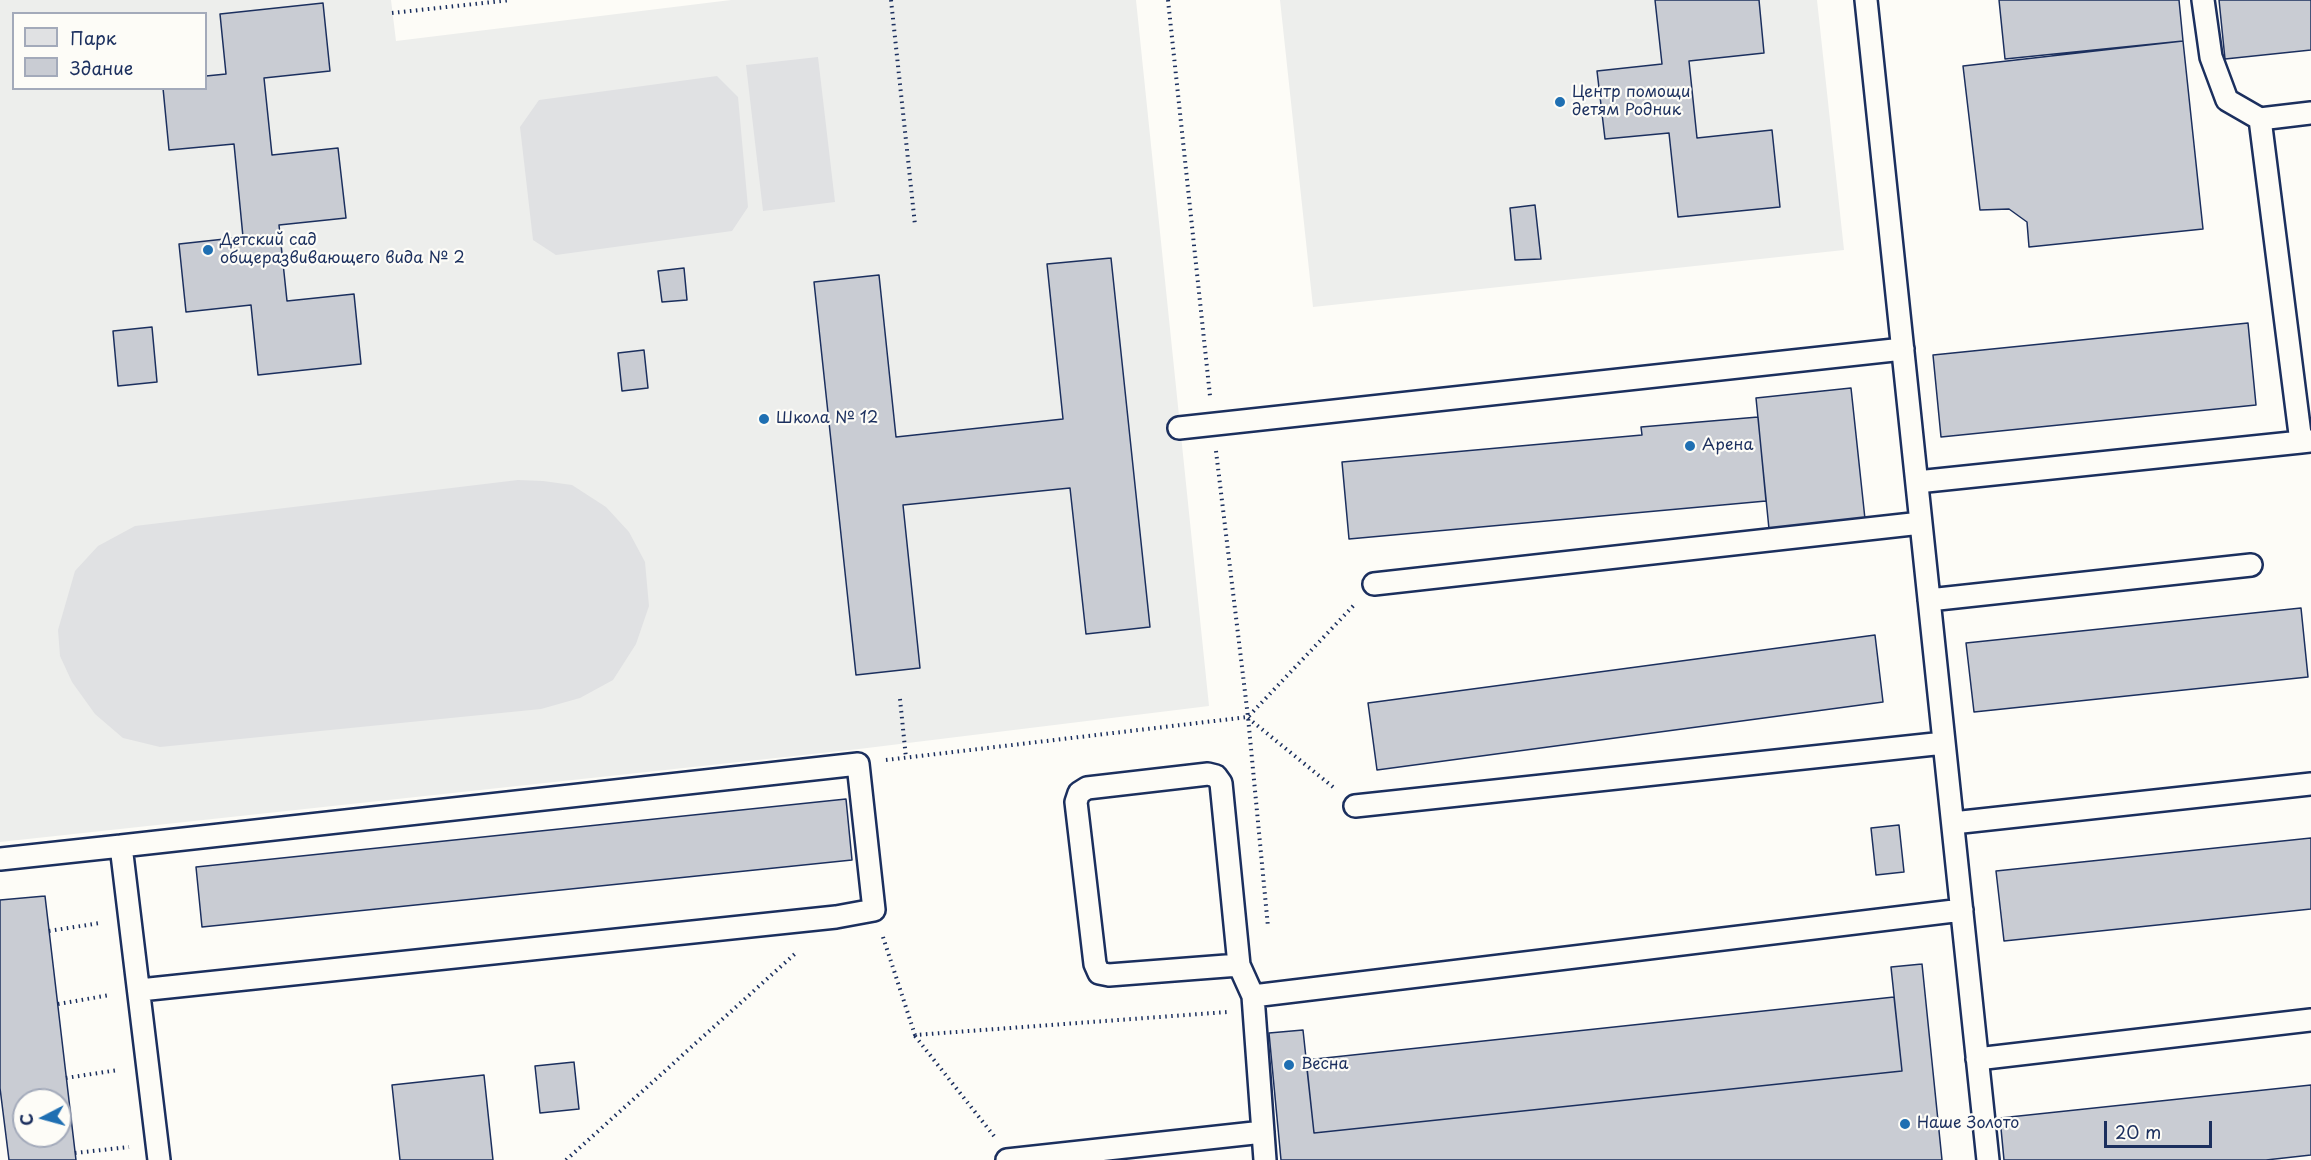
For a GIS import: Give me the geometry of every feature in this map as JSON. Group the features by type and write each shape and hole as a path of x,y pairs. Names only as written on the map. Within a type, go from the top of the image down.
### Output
{"lane":[{"path":"1866,0 1988,1160"},
{"path":"2203,0 2211,57 2227,100 2260,119 2311,113"},
{"path":"1917,482 2306,442 2260,119"},
{"path":"1179,428 1903,349"},
{"path":"1374,584 1921,523"},
{"path":"1929,600 2251,565"},
{"path":"1355,806 1944,743"},
{"path":"0,859 858,764 874,910 813,919 140,990"},
{"path":"1239,965 1109,975 1099,973 1095,964 1076,802 1079,794 1087,788 1208,774 1216,776 1221,783 1239,965 1254,1003 1265,1160"},
{"path":"1953,823 2311,784"},
{"path":"121,846 158,1152"},
{"path":"1254,1003 1962,910"},
{"path":"1977,1059 2311,1020"},
{"path":"1007,1160 1263,1132"}],"path":[{"path":"392,13 511,0"},
{"path":"891,0 915,225"},
{"path":"1168,0 1213,423 1248,717 1269,937"},
{"path":"858,764 1248,717 1374,584"},
{"path":"900,699 906,758"},
{"path":"1248,717 1355,806"},
{"path":"874,910 915,1035 1013,1159"},
{"path":"49,932 131,918"},
{"path":"566,1160 801,948"},
{"path":"58,1004 140,990"},
{"path":"915,1035 1254,1003"},
{"path":"66,1078 148,1066"},
{"path":"75,1154 158,1152"}],"shaded area":[{"name":"Школа № 12","path":"0,0 391,0 396,41 731,0 1136,0 1209,706 859,749 0,842"},
{"name":"Центр помощи детям Родник","path":"1280,0 1817,0 1844,250 1313,307"}],"green space":[{"path":"818,57 835,202 763,211 746,65"},
{"path":"717,76 738,97 748,207 732,231 556,255 533,240 520,127 539,100"},
{"path":"518,480 572,485 606,507 629,532 645,562 649,606 636,644 613,680 580,698 541,709 160,747 123,738 95,714 72,682 60,656 58,630 75,571 98,546 135,526"}],"building":[{"path":"1655,0 1759,0 1764,53 1689,61 1697,138 1772,130 1780,207 1678,217 1669,133 1605,139 1597,71 1662,64"},
{"path":"1999,0 2179,0 2183,41 2005,59"},
{"path":"2219,0 2311,0 2311,50 2225,59"},
{"path":"323,3 330,71 264,78 272,155 338,148 346,218 279,225 287,301 354,294 361,364 258,375 251,305 186,312 179,244 243,237 234,144 169,150 163,90 207,90 207,76 226,74 220,14"},
{"path":"2183,41 2203,229 2029,247 2027,222 2009,209 1980,210 1963,66"},
{"path":"1535,205 1541,259 1515,260 1510,208"},
{"path":"1111,258 1150,627 1086,634 1070,488 903,505 920,668 856,675 814,282 879,275 896,437 1063,419 1047,264"},
{"path":"684,268 687,300 662,302 658,271"},
{"path":"2248,323 2256,405 1941,437 1933,355"},
{"path":"152,327 157,382 118,386 113,331"},
{"path":"644,350 648,388 622,391 618,353"},
{"path":"1851,388 1865,519 1769,529 1756,398"},
{"path":"1758,417 1766,501 1349,539 1342,462 1642,435 1641,427"},
{"path":"2301,608 2308,677 1974,712 1966,643"},
{"path":"1875,635 1883,702 1377,770 1368,703"},
{"path":"846,799 852,860 202,927 196,867"},
{"path":"1899,825 1904,872 1876,875 1871,828"},
{"path":"2311,838 2311,909 2004,941 1996,871"},
{"path":"45,896 68,1088 12,1088 12,1148 72,1148 72,1126 76,1160 9,1160 0,1088 0,900"},
{"name":"Весна","path":"1922,964 1942,1160 1281,1160 1269,1033 1303,1030 1314,1133 1902,1071 1891,967"},
{"path":"1894,997 1902,1071 1314,1133 1306,1060"},
{"path":"574,1062 579,1109 540,1113 535,1066"},
{"path":"484,1075 493,1160 400,1160 392,1085"},
{"path":"2311,1085 2311,1155 2266,1160 2004,1160 2000,1118"}],"place":[{"name":"Центр помощи детям Родник","path":"1560,102"},
{"name":"Детский сад общеразвивающего вида № 2","path":"208,250"},
{"name":"Школа № 12","path":"764,419"},
{"name":"Арена","path":"1690,446"},
{"name":"Весна","path":"1289,1065"},
{"name":"Наше Золото","path":"1905,1124"}]}
